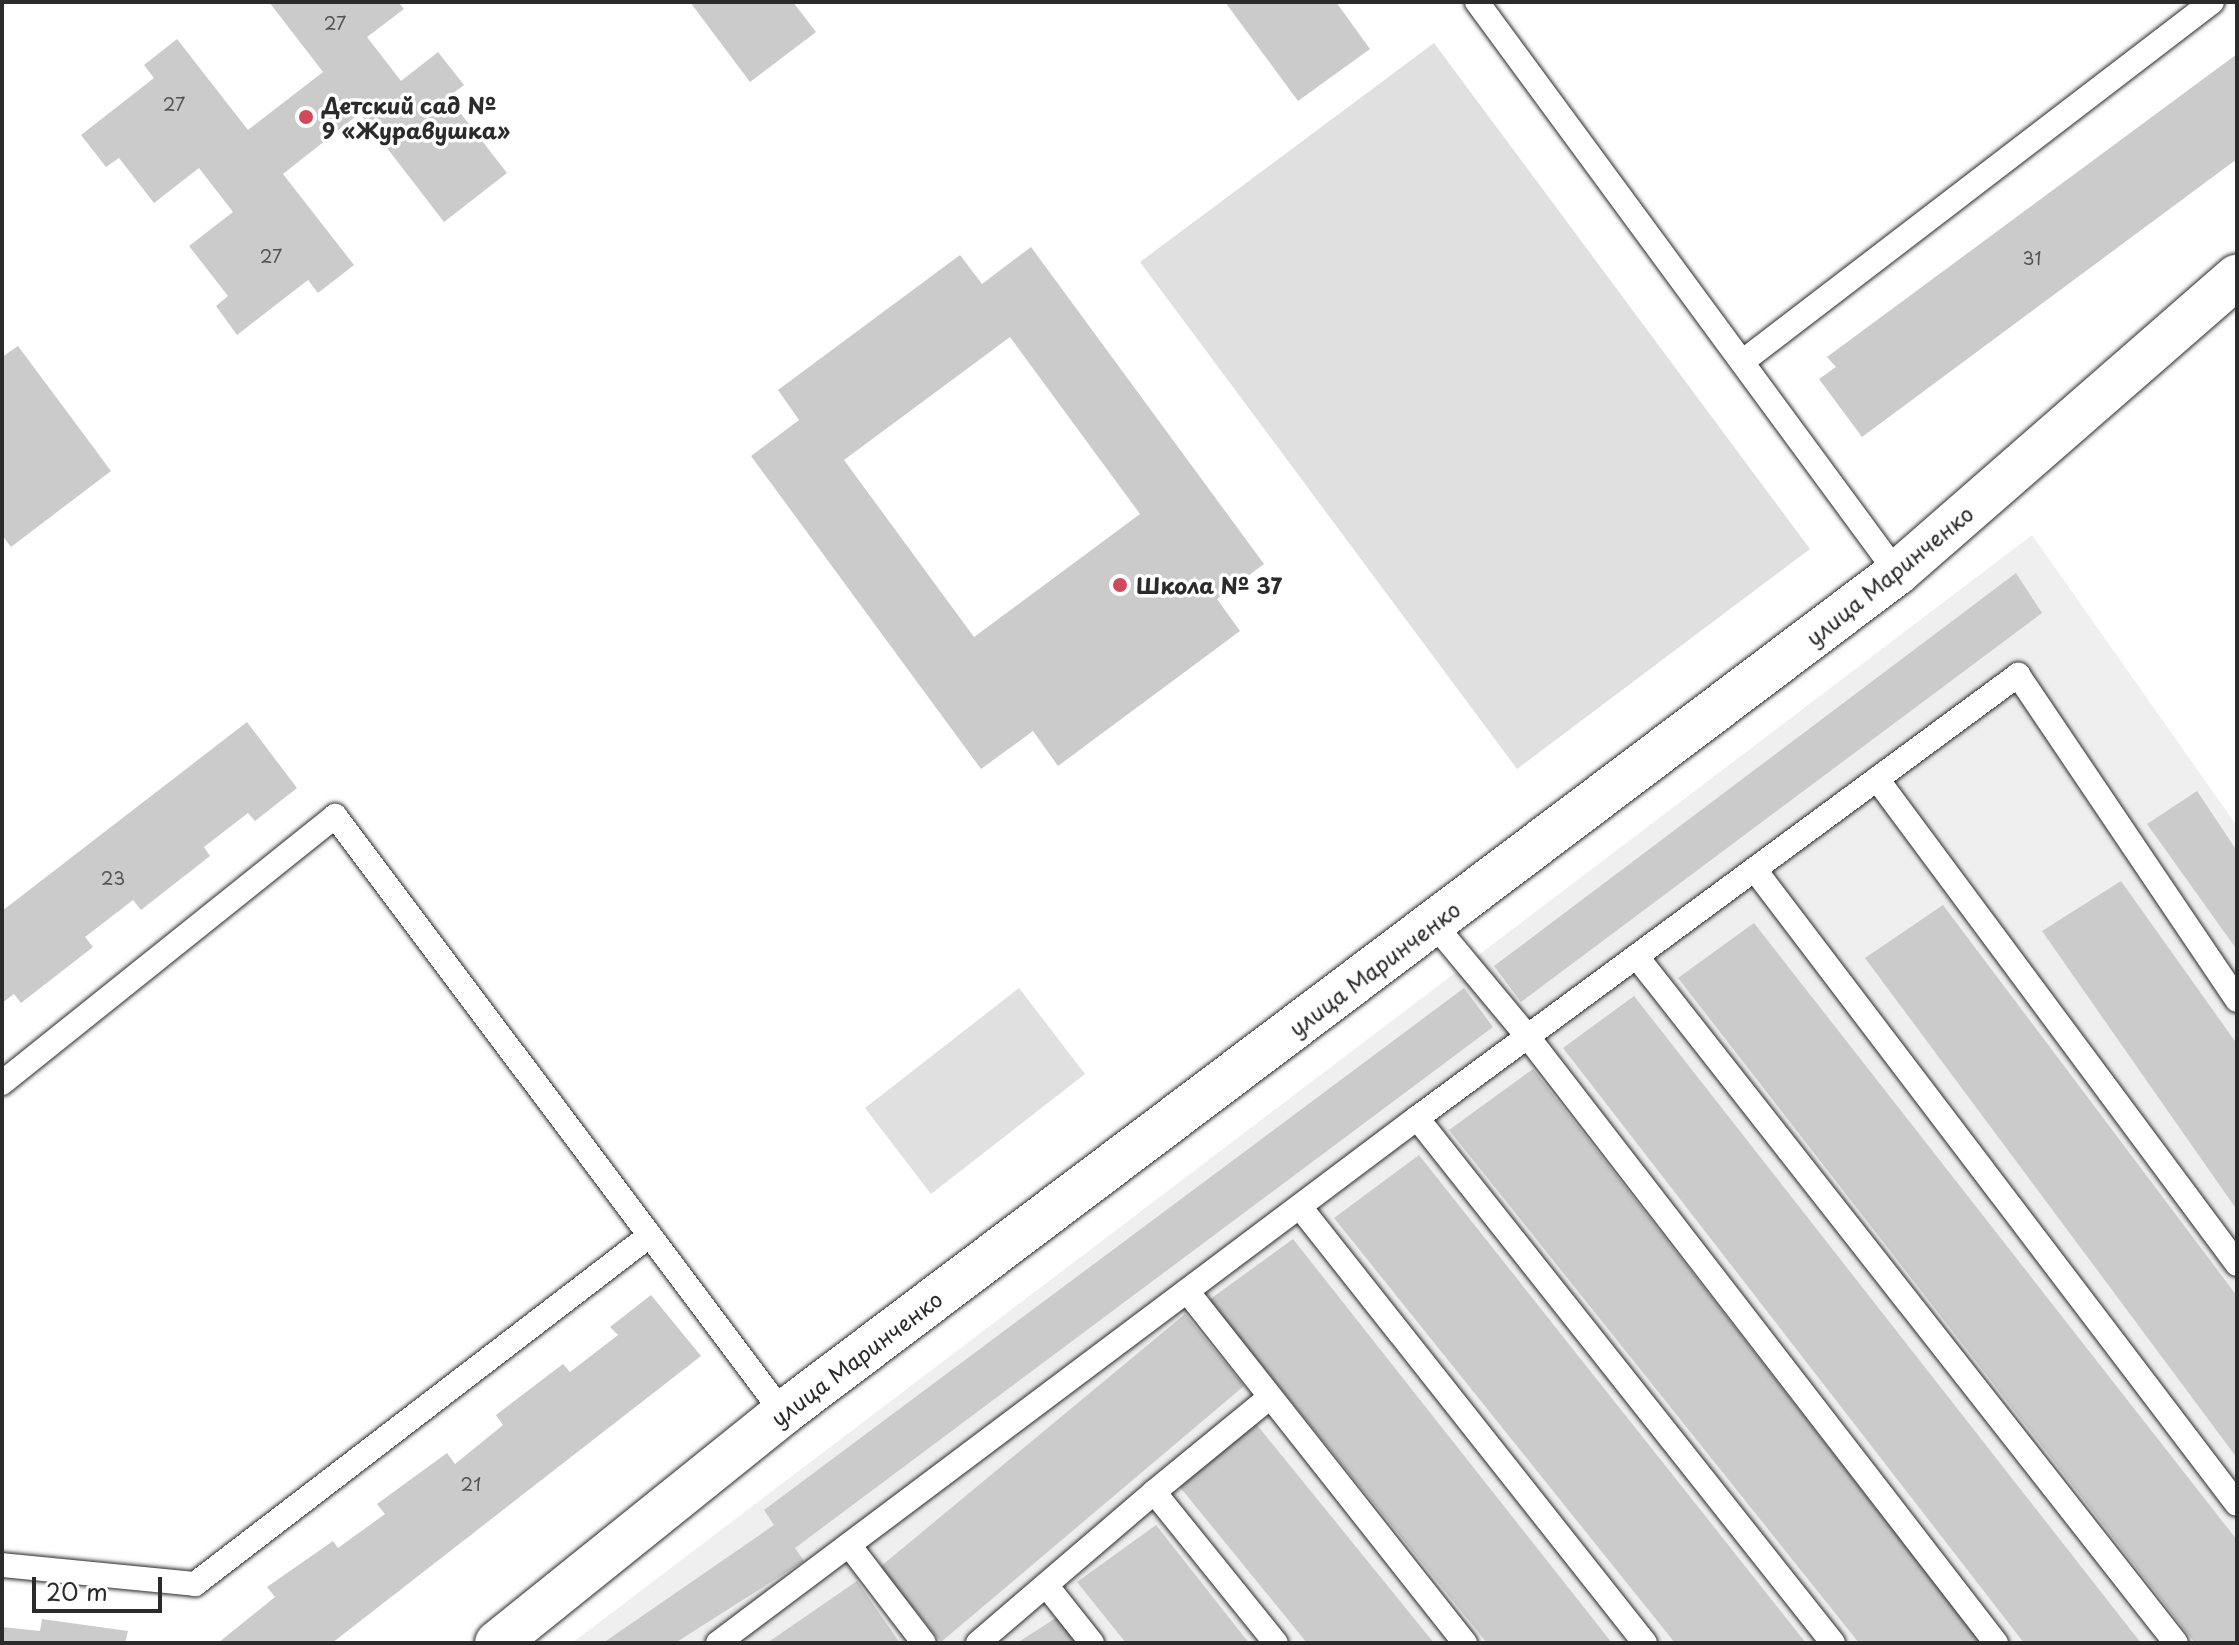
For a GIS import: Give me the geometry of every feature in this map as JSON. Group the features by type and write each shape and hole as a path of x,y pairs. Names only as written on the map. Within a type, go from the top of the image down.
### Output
{"street":[{"name":"улица Маринченко","path":"497,1643 783,1413 1897,573 2237,276"}],"lane":[{"path":"1477,2 1897,573"},
{"path":"1742,362 2212,2"},
{"path":"718,1643 1417,1118 2018,675 2237,1000"},
{"path":"1877,779 2237,1264"},
{"path":"2,1083 335,816 783,1413"},
{"path":"1755,870 2237,1504"},
{"path":"1433,923 1528,1037 1996,1643"},
{"path":"1637,957 2176,1643"},
{"path":"1417,1118 1833,1643"},
{"path":"1300,1207 1645,1643"},
{"path":"2,1565 195,1584 649,1236"},
{"path":"1187,1291 1465,1643"},
{"path":"978,1643 1270,1397"},
{"path":"1154,1492 1276,1643"},
{"path":"849,1545 924,1643"},
{"path":"1046,1585 1092,1643"}],"shaded area":[{"path":"1434,43 1810,549 1517,769 1140,262"},
{"path":"2032,535 2237,826 2237,1643 572,1643"},
{"path":"1019,988 1085,1074 931,1194 865,1108"}],"building":[{"path":"269,2 398,2 404,9 367,37 401,81 438,52 464,85 448,97 507,173 444,222 360,113 283,174 354,265 318,293 308,280 237,335 216,306 228,296 189,246 233,212 199,168 154,203 119,158 106,167 81,135 154,78 144,65 177,39 248,130 323,72"},
{"path":"690,2 793,2 816,32 750,82"},
{"path":"1225,2 1336,2 1370,49 1298,101"},
{"path":"2237,54 2237,159 1862,437 1819,379 1836,367 1827,357"},
{"path":"1031,247 1264,564 1217,599 1240,631 1058,766 1033,731 981,769 751,456 799,420 778,390 960,255 982,284","holes":["1010,337 1140,514 974,637 844,460"]},
{"path":"18,346 111,471 11,547 2,535 2,357"},
{"path":"2016,573 2042,613 1521,1002 1494,966"},
{"path":"247,722 297,788 255,821 248,813 204,847 210,856 141,910 133,900 85,937 93,947 21,1003 14,994 2,1003 2,911"},
{"path":"2197,791 2237,851 2237,950 2147,824"},
{"path":"2121,881 2237,1044 2237,1210 2042,931"},
{"path":"1943,905 2237,1296 2237,1458 1865,958"},
{"path":"1754,923 2237,1540 2237,1643 2195,1643 1678,978"},
{"path":"1464,988 1493,1027 795,1548 804,1561 675,1643 603,1643 774,1525 764,1510"},
{"path":"1634,996 2141,1643 2024,1643 1563,1048"},
{"path":"1533,1069 1981,1643 1859,1643 1449,1130"},
{"path":"1419,1155 1806,1643 1675,1643 1334,1218"},
{"path":"1293,1239 1612,1643 1487,1643 1209,1300"},
{"path":"651,1295 701,1356 332,1643 218,1643 275,1597 267,1587 333,1541 338,1548 385,1514 377,1504 447,1453 455,1464 503,1425 496,1415 563,1364 570,1372 618,1335 610,1327"},
{"path":"1185,1314 1244,1386 941,1642 880,1567"},
{"path":"1253,1420 1434,1643 1307,1643 1175,1481"},
{"path":"1156,1525 1249,1643 1126,1643 1077,1582"},
{"path":"857,1581 900,1643 767,1643"},
{"path":"1059,1616 1078,1643 1017,1643"},
{"path":"42,1619 128,1631 125,1643 2,1643 2,1627 40,1631"}],"place":[{"name":"Детский сад № 9 «Журавушка»","path":"306,117"},
{"name":"Школа № 37","path":"1120,585"}]}
